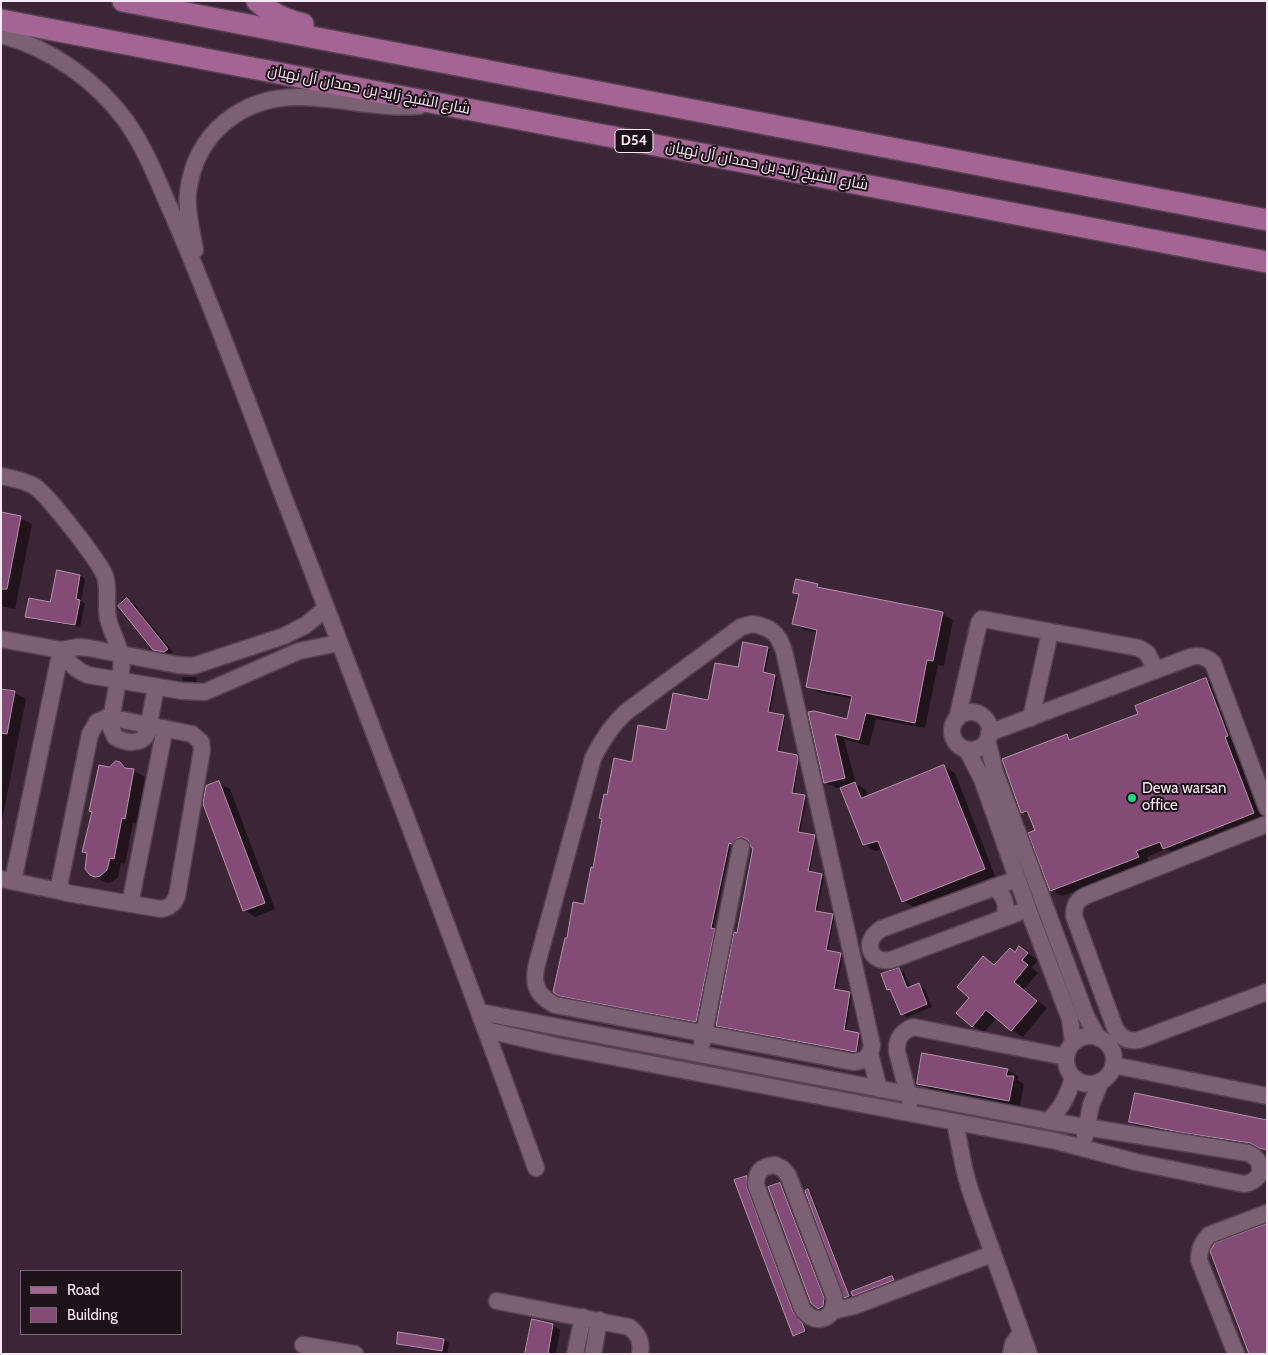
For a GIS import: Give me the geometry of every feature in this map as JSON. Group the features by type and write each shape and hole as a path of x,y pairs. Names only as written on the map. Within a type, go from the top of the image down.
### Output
{"main road":[{"path":"123,1 1267,220"},
{"path":"257,1 272,14 293,22 334,31 358,46"},
{"name":"شارع الشيخ زايد بن حمدان آل نهيان","path":"1,20 1267,262"}],"street":[{"path":"1,35 45,52 76,71 103,94 126,120 144,150 200,276 480,1012 536,1168"},
{"path":"200,276 190,222 188,194 193,167 206,142 224,122 247,107 274,98 302,97 417,107 441,104"},
{"path":"1,476 29,483 42,493 96,561 104,576 108,593 107,613 120,654 122,667 111,718"},
{"path":"1,639 61,650 78,647 193,666 235,654 296,631 326,608"},
{"path":"964,716 980,621 985,619 1139,648 1147,652 1156,670"},
{"path":"752,624 764,626 774,631 781,640 872,1045 870,1054 866,1059 854,1062 704,1034 554,1005 538,992 534,983 534,972 594,758 603,738 626,712 742,627 752,624"},
{"path":"1031,718 1050,632"},
{"path":"61,650 69,663 81,672 156,687 205,692 299,650 339,643"},
{"path":"61,650 7,880 64,892 130,904 164,909 172,905 177,896 202,746 199,739 192,734 111,718 98,722 90,734 60,881 60,888 64,892"},
{"path":"235,654 244,676"},
{"path":"981,656 964,716 952,728 954,740 961,748 966,750 978,749 988,737 1031,718 1194,655 1208,658 1214,664 1267,808"},
{"path":"149,725 156,687"},
{"path":"964,716 976,714 986,721 995,772 1089,1024 1098,1038"},
{"path":"130,904 165,728"},
{"path":"966,750 982,779 1028,909 1070,1019 1068,1072 1073,1078 1086,1084 1101,1082"},
{"path":"1267,824 1078,900 1074,908 1074,916 1115,1028 1125,1039 1139,1040 1267,992"},
{"path":"696,1072 740,847"},
{"path":"1018,878 881,929 870,939 872,953 884,961 891,960 1028,909"},
{"path":"994,887 1004,897 1006,904 1004,918"},
{"path":"1074,982 1096,974"},
{"path":"480,1012 1048,1121 1248,1153 1258,1161 1260,1167 1259,1174 1256,1179 1244,1184 1136,1162 1056,1141 556,1046 486,1030"},
{"path":"913,1115 896,1043 899,1036 905,1030 913,1027 1069,1050 1085,1037 1098,1038 1105,1042 1110,1049 1113,1065 1109,1075 1101,1082 1091,1105 1084,1148"},
{"path":"556,1046 560,1028"},
{"path":"870,1054 879,1089"},
{"path":"1113,1065 1267,1096"},
{"path":"1048,1121 1065,1100 1073,1078"},
{"path":"955,1122 964,1168 992,1254 1029,1354"},
{"path":"833,1311 834,1296 788,1175 783,1169 775,1165 767,1166 760,1170 756,1177 756,1185 802,1308 812,1318 828,1317 833,1311 854,1306 992,1254"},
{"path":"1236,1354 1199,1260 1199,1250 1203,1241 1210,1234 1267,1213"},
{"path":"496,1300 622,1324 635,1331 639,1337 641,1344 640,1354"},
{"path":"575,1354 591,1318"},
{"path":"591,1318 593,1354"},
{"path":"1012,1354 1013,1344 1021,1333"},
{"path":"303,1345 355,1354"}],"building":[{"path":"1,512 21,516 7,589 1,589"},
{"path":"57,570 80,575 76,599 80,600 75,625 25,617 29,598 50,602"},
{"path":"796,579 818,584 817,587 943,612 933,661 927,660 915,723 866,713 859,740 835,734 845,778 824,783 808,712 814,711 847,719 852,696 806,687 817,630 792,624 799,594 793,593"},
{"path":"127,598 168,649 164,652 153,650 118,606"},
{"path":"743,642 768,647 763,672 775,675 768,712 784,715 777,751 797,755 798,759 792,793 805,795 798,832 815,835 808,871 822,874 815,911 833,914 826,950 841,953 834,989 850,992 844,1030 859,1033 856,1052 716,1026 734,932 737,933 753,848 748,840 742,837 737,838 732,844 729,843 711,928 715,929 696,1022 559,996 553,992 565,938 567,938 573,902 584,904 602,819 599,818 604,794 607,795 614,758 632,762 638,725 666,730 673,693 708,700 715,663 738,667"},
{"path":"1206,678 1228,736 1225,737 1254,813 1163,849 1160,842 1136,851 1139,857 1050,891 1028,833 1035,830 1027,811 1021,813 1002,759 1067,734 1069,740 1138,714 1135,706"},
{"path":"1,689 15,691 7,734 1,733"},
{"path":"116,761 120,762 125,768 134,769 125,819 122,818 114,859 110,858 107,870 100,876 95,877 90,875 85,869 87,853 82,852 92,812 89,811 99,765 109,767"},
{"path":"944,765 985,869 902,902 878,841 863,845 840,788 855,782 861,798"},
{"path":"219,781 265,903 243,911 203,804 206,786"},
{"path":"1019,946 1028,953 1022,960 1028,965 1014,982 1037,1001 1011,1031 986,1010 972,1027 956,1013 969,998 957,987 983,956 994,965 1010,948 1015,952"},
{"path":"899,968 907,988 919,983 927,1004 901,1015 890,989 887,990 881,974"},
{"path":"922,1053 1008,1069 1006,1076 1014,1076 1009,1101 917,1084"},
{"path":"1135,1093 1267,1120 1267,1150 1250,1143 1129,1122"},
{"path":"747,1176 747,1188 793,1312 802,1323 805,1331 793,1336 734,1180"},
{"path":"780,1183 824,1298 823,1306 818,1309 811,1303 768,1187"},
{"path":"808,1189 849,1296 844,1298 805,1191"},
{"path":"1267,1224 1267,1354 1249,1354 1210,1251 1215,1243"},
{"path":"892,1276 894,1280 853,1296 851,1292"},
{"path":"532,1319 553,1324 548,1354 525,1354"},
{"path":"398,1332 444,1339 442,1351 397,1344"}],"place":[{"name":"Dewa warsan office","path":"1132,798"}]}
